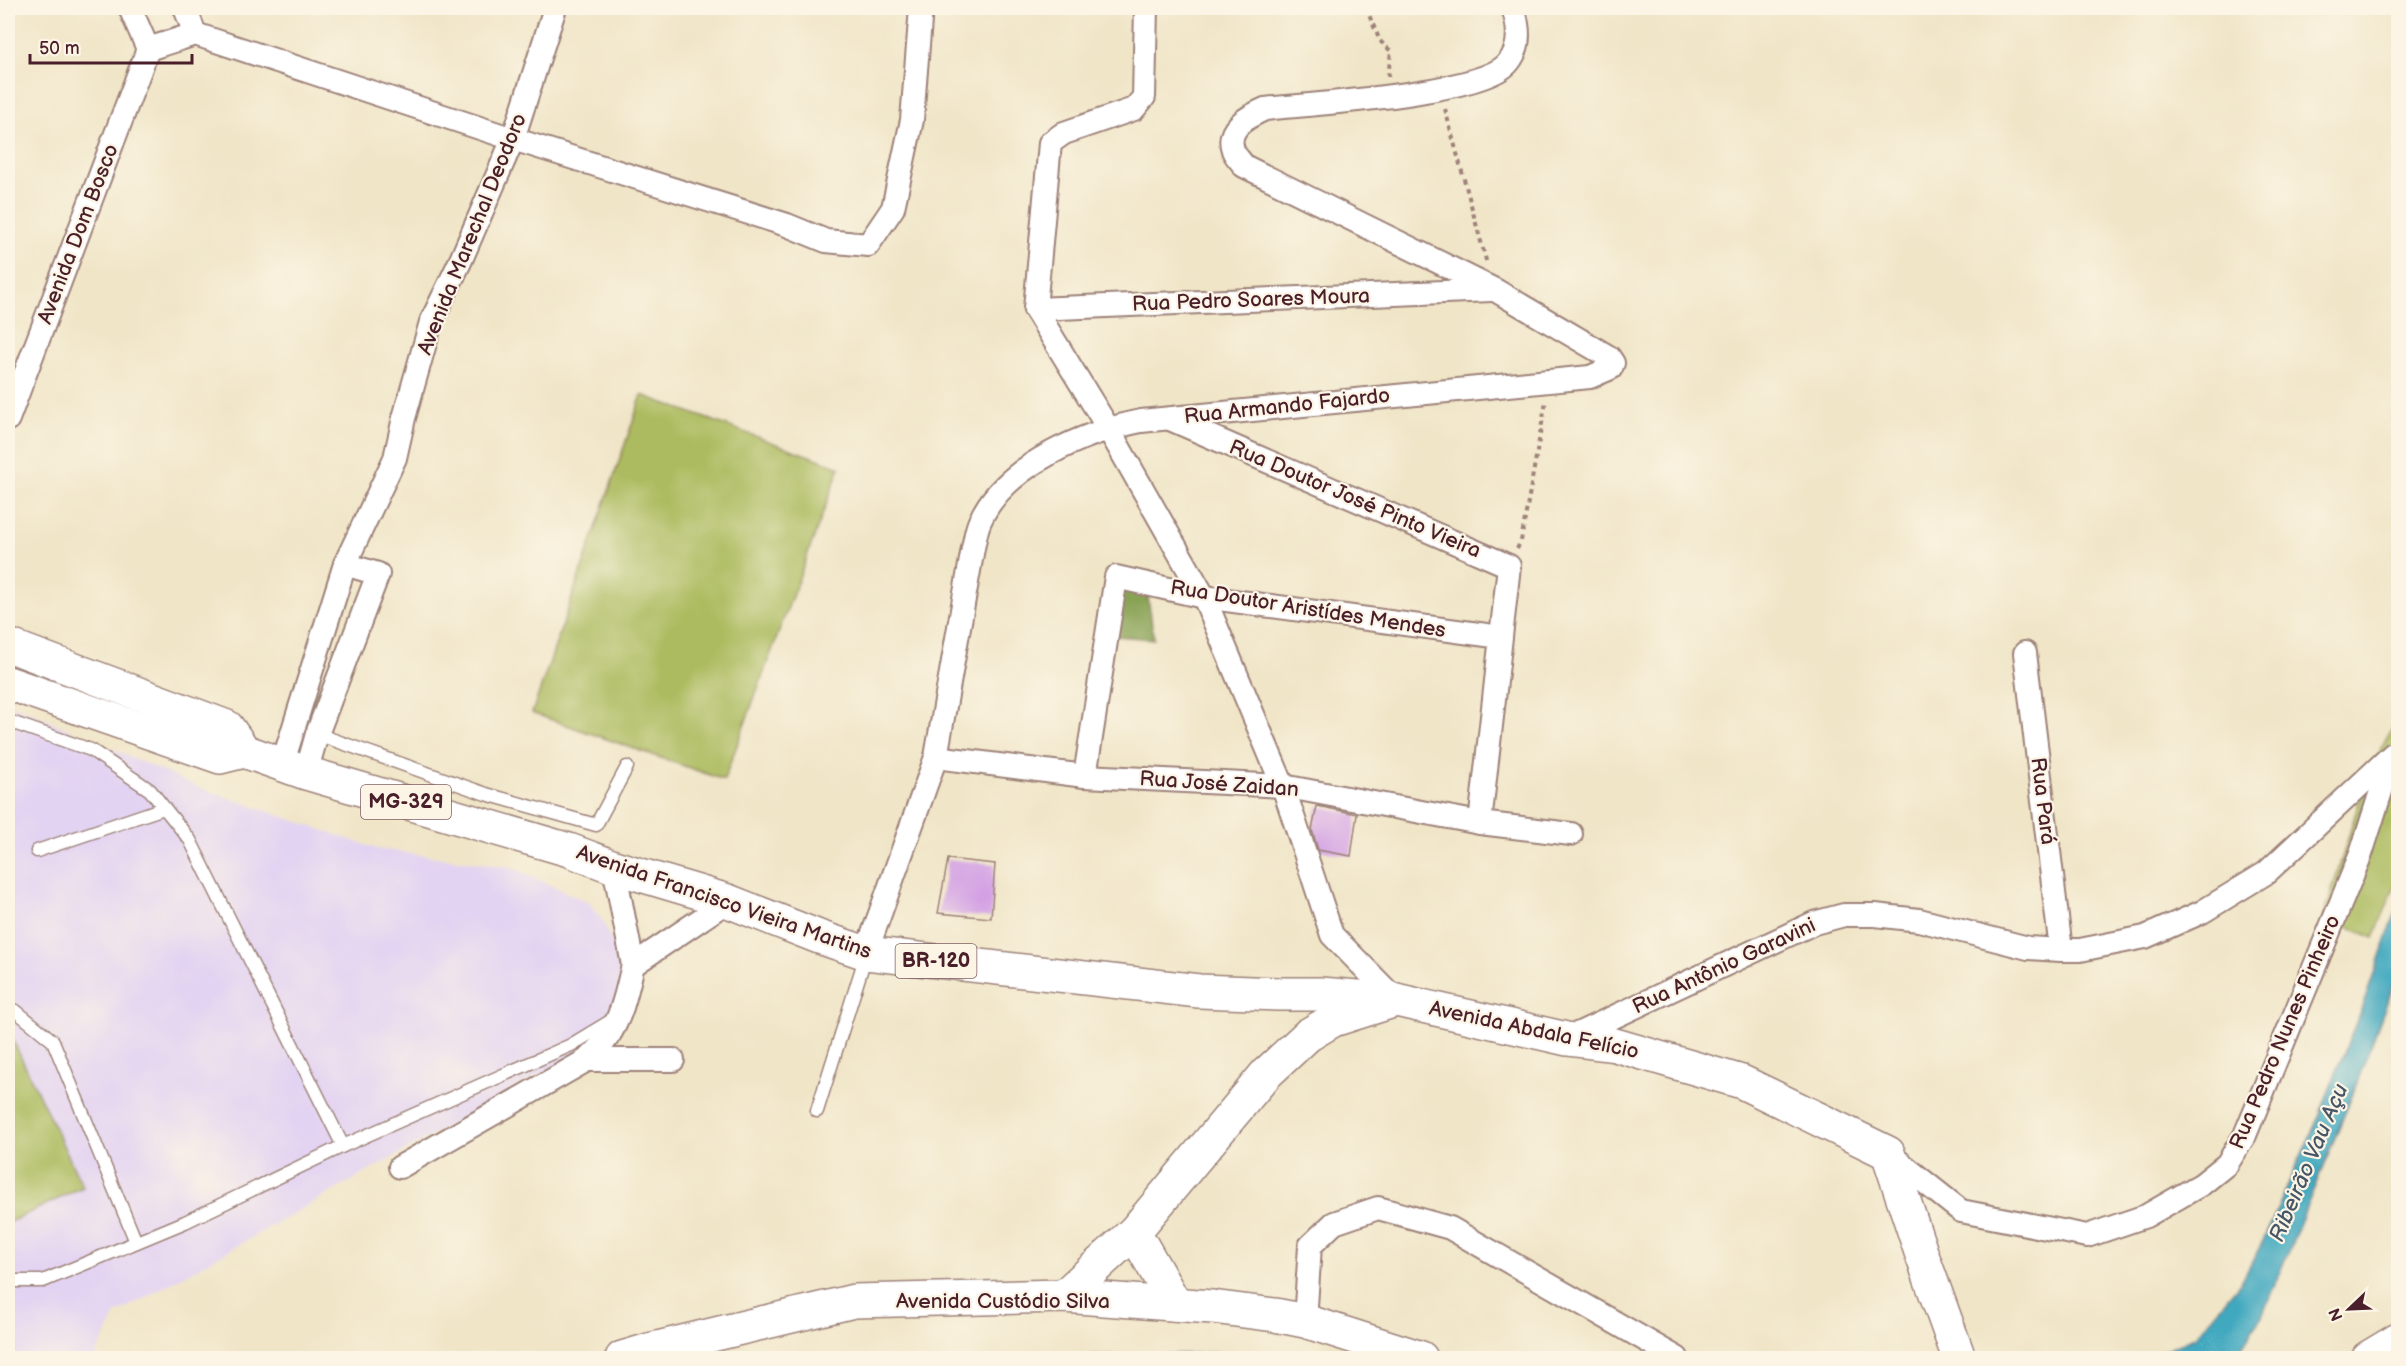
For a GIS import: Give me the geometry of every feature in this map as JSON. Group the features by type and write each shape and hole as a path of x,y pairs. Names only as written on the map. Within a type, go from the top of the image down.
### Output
{"main road":[{"path":"8,645 227,727 244,751"},
{"name":"Avenida Francisco Vieira Martins","path":"8,683 220,757 244,751 294,769 569,849 614,867 728,901 866,953 1199,991 1320,993 1396,1000"},
{"path":"1064,1296 1134,1232 1266,1074 1308,1035 1333,1020 1396,1000"},
{"name":"Avenida Abdala Felício","path":"1396,1000 1567,1039 1615,1045 1742,1082 1888,1153"},
{"path":"1888,1153 1959,1359"},
{"path":"1134,1232 1182,1304"},
{"name":"Avenida Custódio Silva","path":"622,1359 649,1350 854,1301 1064,1296 1182,1304 1290,1318 1420,1359"},
{"path":"2368,1359 2398,1340"}],"street":[{"path":"130,8 148,49 195,34 513,139 786,225 826,241 868,245 893,208 912,120 921,8"},
{"path":"185,8 195,34"},
{"name":"Avenida Marechal Deodoro","path":"294,769 345,564 395,458 431,322 513,139 555,8"},
{"path":"1146,8 1144,97 1134,109 1064,133 1050,143 1035,309 1108,428 1204,597 1283,786 1332,935 1396,1000"},
{"path":"1386,95 1439,89 1493,75 1506,65 1518,47 1517,19 1513,8"},
{"name":"Avenida Dom Bosco","path":"8,419 148,49"},
{"name":"Rua Armando Fajardo","path":"866,953 936,757 973,548 980,521 993,498 1012,479 1072,442 1108,428 1168,418 1590,377 1611,368 1613,363 1609,357 1495,290 1244,166 1232,150 1233,132 1245,118 1265,109 1386,95"},
{"name":"Rua Pedro Soares Moura","path":"1035,309 1495,290"},
{"name":"Rua Doutor José Pinto Vieira","path":"1168,418 1509,566"},
{"path":"294,769 318,734 378,574 345,564"},
{"path":"1480,823 1509,566"},
{"name":"Rua Doutor Aristídes Mendes","path":"1084,776 1116,577 1204,597 1501,637"},
{"name":"Rua Pará","path":"2025,653 2061,950"},
{"name":"Rua Antônio Garavini","path":"1567,1039 1814,922 1844,915 1875,915 1919,920 2028,948 2080,950 2145,937 2202,912 2266,873 2396,749"},
{"name":"Rua Pedro Nunes Pinheiro","path":"1888,1153 1961,1211 2087,1236 2146,1216 2202,1184 2227,1164 2245,1135 2361,854 2377,796 2396,749"},
{"name":"Rua José Zaidan","path":"936,757 1084,776 1283,786 1480,823 1571,834"},
{"path":"400,1167 587,1060 607,1039 626,998 633,965 614,867"},
{"path":"633,965 728,901"},
{"path":"587,1060 673,1060"},
{"path":"1290,1318 1310,1246 1334,1223 1378,1208 1450,1228 1677,1359"}],"lane":[{"path":"8,721 91,750 150,790 190,840 343,1146"},
{"path":"318,734 486,794 596,825 627,767"},
{"path":"37,851 164,808"},
{"path":"817,1111 866,953"},
{"path":"8,1010 16,1011 53,1041 136,1242"},
{"path":"8,1278 12,1281 43,1281 185,1222 343,1146 571,1045 618,1017"}],"path":[{"path":"1366,8 1380,41 1391,51 1386,95"},
{"path":"1439,89 1495,290"},
{"path":"1509,566 1521,541 1550,381"}],"shaded area":[{"path":"10,704 200,788 377,849 510,867 588,902 604,923 615,950 623,985 612,1010 590,1046 116,1314 94,1358 8,1358 8,710"}],"green space":[{"path":"642,395 840,467 724,780 532,713"},
{"path":"1118,585 1147,591 1154,639 1116,636"},
{"path":"2398,718 2398,877 2374,938 2324,917 2368,773"},
{"path":"8,1030 83,1187 8,1223"}],"water":[{"name":"Ribeirão Vau Açu","path":"2398,906 2398,973 2352,1096 2261,1318 2239,1352 2225,1358 2133,1358 2169,1349 2196,1336 2243,1279 2264,1239 2319,1116 2364,1002"},
{"path":"1218,1353 1240,1358 1044,1358"}],"building":[{"path":"1317,806 1357,814 1351,856 1318,850 1312,830"},
{"path":"948,859 995,864 991,918 938,913"}]}
